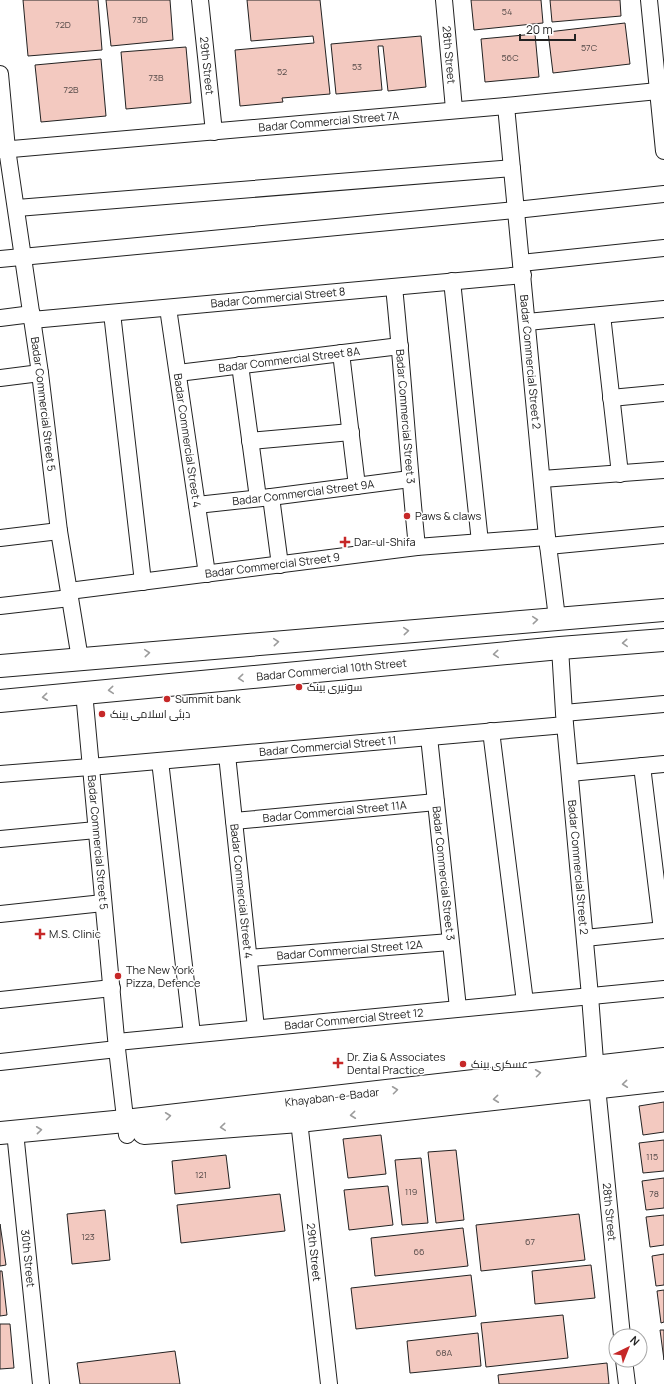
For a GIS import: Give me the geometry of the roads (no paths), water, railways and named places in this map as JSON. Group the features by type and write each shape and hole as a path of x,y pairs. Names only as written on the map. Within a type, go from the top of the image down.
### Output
{"main road":[{"path":"0,666 664,610"},
{"name":"Badar Commercial 10th Street","path":"0,701 560,648 664,640"},
{"name":"Khayaban-e-Badar","path":"126,1128 299,1121 596,1077 664,1059"},
{"name":"Khayaban-e-Badar","path":"8,1140 596,1077 664,1080"}],"street":[{"name":"29th Street","path":"200,0 214,132"},
{"name":"28th Street","path":"444,0 454,110"},
{"path":"649,0 664,150"},
{"path":"0,74 4,150"},
{"name":"Badar Commercial Street 7A","path":"4,150 506,106 658,91"},
{"name":"Badar Commercial Street 2","path":"506,106 547,542 557,618"},
{"name":"Badar Commercial Street 5","path":"4,150 24,256 59,531 80,659"},
{"path":"16,208 512,168"},
{"path":"0,259 516,210 664,194"},
{"name":"Badar Commercial Street 8","path":"0,318 112,313 452,281 664,248"},
{"path":"452,281 480,542"},
{"name":"Badar Commercial Street 3","path":"394,287 417,547"},
{"name":"Badar Commercial Street 4","path":"168,308 207,574"},
{"path":"527,322 664,308"},
{"path":"112,313 143,582"},
{"path":"602,315 620,474"},
{"name":"Badar Commercial Street 8A","path":"178,373 400,346"},
{"path":"341,353 357,486"},
{"path":"240,365 250,441 280,565"},
{"path":"0,378 40,373"},
{"path":"611,398 664,392"},
{"path":"250,441 351,432"},
{"path":"542,479 664,470"},
{"name":"Badar Commercial Street 9A","path":"197,505 264,498 410,478"},
{"path":"0,538 59,531"},
{"name":"Badar Commercial Street 9","path":"0,606 143,582 417,547 480,542 547,542 664,535"},
{"name":"Badar Commercial Street 2","path":"560,648 596,1077"},
{"name":"Badar Commercial Street 5","path":"84,692 103,903 126,1128"},
{"name":"Badar Commercial Street 11","path":"0,774 491,731 664,704"},
{"path":"491,731 525,1002"},
{"name":"Badar Commercial Street 3","path":"429,737 458,1008"},
{"name":"Badar Commercial Street 4","path":"227,755 256,1028"},
{"path":"160,761 192,1034"},
{"path":"570,773 664,764"},
{"path":"585,938 663,930 658,847 642,766"},
{"name":"Badar Commercial Street 11A","path":"234,821 436,802"},
{"path":"0,839 96,830"},
{"path":"0,914 103,903"},
{"name":"Badar Commercial Street 12A","path":"249,958 450,942"},
{"path":"0,1000 112,988"},
{"name":"Badar Commercial Street 12","path":"0,1062 192,1034 664,989"},
{"name":"28th Street","path":"596,1077 621,1328"},
{"name":"29th Street","path":"299,1121 329,1384"},
{"name":"30th Street","path":"8,1140 41,1384"},
{"path":"625,1368 627,1384"}],"place":[{"name":"Paws & claws","path":"407,516"},
{"name":"Dar-ul-Shifa","path":"345,542"},
{"name":"سونیری بینک","path":"299,687"},
{"name":"Summit bank","path":"167,699"},
{"name":"دبئی اسلامی بینک","path":"102,714"},
{"name":"M.S. Clinic","path":"40,934"},
{"name":"The New York Pizza, Defence","path":"118,976"},
{"name":"Dr. Zia & Associates Dental Practice","path":"338,1063"},
{"name":"عسکری بینک","path":"463,1064"}]}
